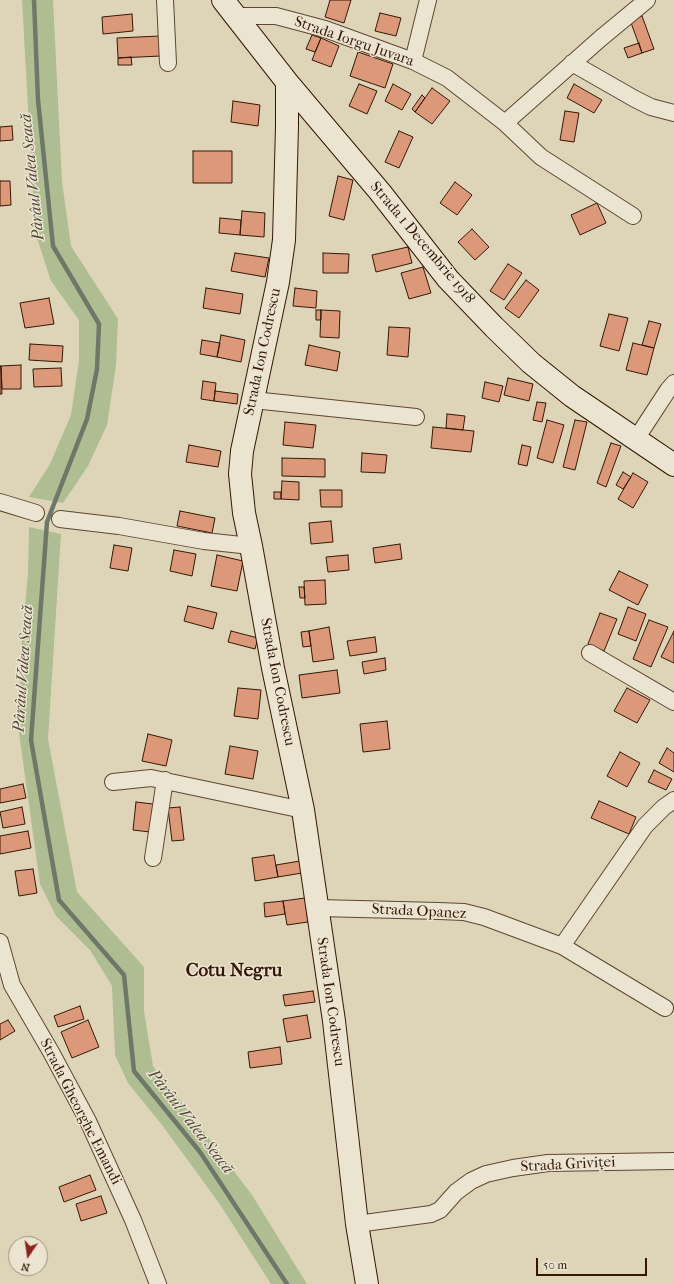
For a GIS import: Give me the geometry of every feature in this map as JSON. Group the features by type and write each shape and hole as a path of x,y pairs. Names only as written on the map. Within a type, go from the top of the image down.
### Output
{"main road":[{"name":"Strada 1 Decembrie 1918","path":"230,8 287,82 380,192 448,279 494,327 531,363 572,396 674,465"},
{"name":"Strada Ion Codrescu","path":"287,82 284,240 278,282 242,451 240,474 244,513 273,668 302,810 318,908 334,1021 357,1224 367,1284"}],"street":[{"path":"165,0 168,63"},
{"path":"413,61 428,0"},
{"path":"505,123 572,63 647,0"},
{"name":"Strada Iorgu Juvara","path":"230,8 276,16 325,29 413,61 447,78 505,123 541,157 633,216"},
{"path":"572,63 651,107 674,113"},
{"path":"636,439 674,383"},
{"path":"253,400 416,417"},
{"path":"0,502 36,514"},
{"path":"60,518 119,526 204,541 251,546"},
{"path":"590,653 674,702"},
{"path":"113,782 151,778 165,780 302,810"},
{"path":"153,858 165,780"},
{"path":"562,946 645,826 664,807 674,800"},
{"name":"Strada Opanez","path":"318,908 464,912 484,917 562,946 665,1008"},
{"name":"Strada Gheorghe Emandi","path":"0,942 6,982 52,1052 88,1120 133,1220 158,1284"},
{"name":"Strada Griviței","path":"357,1224 431,1214 440,1210 456,1192 471,1181 486,1174 513,1168 548,1163 674,1161"}],"green space":[{"path":"22,0 53,0 62,182 71,246 118,319 116,365 107,425 88,466 63,503 29,497 50,464 71,415 79,360 79,320 51,281 35,232"},
{"path":"29,527 61,534 48,739 77,892 144,967 144,1011 153,1066 252,1195 307,1284 271,1284 219,1203 162,1125 128,1083 115,1055 112,986 90,950 56,916 40,884 19,733 21,652 28,573"}],"building":[{"path":"330,0 351,0 344,23 325,17"},
{"path":"380,13 401,18 396,36 375,31"},
{"path":"132,14 133,31 103,34 102,17"},
{"path":"642,16 654,49 642,53 630,20"},
{"path":"312,35 321,38 315,52 306,49"},
{"path":"160,36 161,56 118,58 117,38"},
{"path":"321,38 339,46 331,67 312,60"},
{"path":"639,43 642,53 628,58 624,48"},
{"path":"358,52 393,64 385,88 350,76"},
{"path":"131,57 132,65 118,65 118,58"},
{"path":"359,84 377,91 367,114 349,106"},
{"path":"393,84 411,94 402,110 385,101"},
{"path":"574,84 602,100 594,113 567,98"},
{"path":"432,88 450,101 432,124 415,112"},
{"path":"422,95 425,98 415,112 412,109"},
{"path":"233,101 260,105 258,126 231,122"},
{"path":"565,111 579,113 574,142 560,140"},
{"path":"12,126 13,140 0,141 0,127"},
{"path":"399,131 413,137 399,168 385,162"},
{"path":"193,151 232,151 232,183 193,183"},
{"path":"338,176 353,180 344,220 329,216"},
{"path":"0,181 10,181 11,205 0,206"},
{"path":"455,182 472,195 457,215 440,203"},
{"path":"597,203 606,223 580,235 571,215"},
{"path":"242,211 265,213 264,237 240,235"},
{"path":"220,218 241,220 240,235 219,233"},
{"path":"472,229 489,247 475,260 458,242"},
{"path":"408,247 412,263 376,272 372,255"},
{"path":"235,253 269,258 265,277 231,271"},
{"path":"323,253 349,254 348,273 323,273"},
{"path":"508,264 522,273 504,300 490,291"},
{"path":"423,267 431,293 409,299 401,273"},
{"path":"526,280 539,290 519,318 505,308"},
{"path":"206,288 243,294 240,314 203,308"},
{"path":"295,288 317,291 316,308 293,306"},
{"path":"49,298 54,324 25,328 20,303"},
{"path":"316,310 321,310 321,320 316,320"},
{"path":"321,310 340,311 339,338 320,337"},
{"path":"609,314 628,318 619,351 600,346"},
{"path":"649,321 661,324 654,348 642,345"},
{"path":"389,327 410,328 408,357 387,355"},
{"path":"221,335 245,340 241,362 217,357"},
{"path":"202,340 220,343 217,357 200,354"},
{"path":"633,343 654,348 647,375 626,370"},
{"path":"30,344 63,346 62,362 29,360"},
{"path":"309,345 340,352 337,371 305,365"},
{"path":"21,365 21,389 2,389 1,366"},
{"path":"1,366 2,394 0,394"},
{"path":"61,368 62,386 34,387 33,369"},
{"path":"508,378 533,384 529,401 504,395"},
{"path":"203,381 216,383 214,401 201,399"},
{"path":"485,382 503,386 499,402 482,398"},
{"path":"215,391 238,394 237,404 214,401"},
{"path":"537,402 546,403 542,422 533,420"},
{"path":"447,414 465,416 463,430 446,428"},
{"path":"547,420 564,425 553,463 537,458"},
{"path":"575,420 587,422 575,470 563,467"},
{"path":"285,422 316,425 313,448 283,445"},
{"path":"433,427 474,431 471,452 431,448"},
{"path":"611,443 621,446 606,487 597,483"},
{"path":"189,445 221,451 218,467 186,462"},
{"path":"522,445 531,447 527,466 518,464"},
{"path":"362,453 387,455 385,473 361,472"},
{"path":"282,458 325,459 325,477 282,476"},
{"path":"623,472 631,477 623,489 616,485"},
{"path":"633,473 648,482 633,508 618,499"},
{"path":"282,481 299,482 299,500 281,499"},
{"path":"320,490 342,490 342,507 321,507"},
{"path":"274,492 281,492 281,499 274,499"},
{"path":"180,511 215,518 212,533 177,526"},
{"path":"331,521 333,542 311,544 309,523"},
{"path":"400,544 402,559 375,563 373,548"},
{"path":"114,545 132,548 128,571 110,568"},
{"path":"174,550 196,554 192,576 170,571"},
{"path":"217,555 243,561 237,591 211,586"},
{"path":"348,555 349,570 328,572 326,557"},
{"path":"619,571 648,585 638,605 609,590"},
{"path":"325,580 326,604 305,605 304,581"},
{"path":"299,587 304,587 305,598 300,598"},
{"path":"188,606 217,613 213,629 184,621"},
{"path":"628,607 646,614 636,641 618,634"},
{"path":"600,613 617,619 604,651 588,644"},
{"path":"649,620 668,627 651,667 633,659"},
{"path":"329,627 334,659 313,662 309,631"},
{"path":"231,631 258,638 255,649 228,642"},
{"path":"309,631 311,646 303,647 301,632"},
{"path":"674,631 674,663 661,657"},
{"path":"375,637 377,652 350,656 347,641"},
{"path":"385,658 386,670 364,674 362,662"},
{"path":"337,670 340,693 302,698 299,675"},
{"path":"238,688 261,690 258,719 234,716"},
{"path":"627,688 650,700 637,723 614,711"},
{"path":"387,721 390,749 363,752 360,724"},
{"path":"148,734 172,740 166,766 142,761"},
{"path":"230,746 258,751 253,779 225,774"},
{"path":"667,748 674,753 674,772 659,763"},
{"path":"620,752 640,763 627,787 607,776"},
{"path":"654,770 672,779 666,790 648,782"},
{"path":"23,784 26,798 0,803 0,789"},
{"path":"599,801 636,817 629,834 591,818"},
{"path":"136,802 153,804 150,832 133,830"},
{"path":"22,807 25,824 3,828 0,812"},
{"path":"180,807 184,840 172,841 168,808"},
{"path":"28,831 31,848 0,854 0,836"},
{"path":"274,855 278,877 255,881 252,858"},
{"path":"300,861 302,873 278,877 276,865"},
{"path":"33,869 37,893 19,896 15,871"},
{"path":"305,898 308,922 287,925 283,901"},
{"path":"283,901 285,914 265,917 264,903"},
{"path":"313,991 315,1002 285,1006 283,995"},
{"path":"80,1006 84,1019 58,1027 54,1016"},
{"path":"307,1015 311,1038 287,1042 283,1019"},
{"path":"8,1020 15,1031 0,1040 0,1024"},
{"path":"88,1020 99,1047 72,1058 61,1032"},
{"path":"280,1047 282,1064 250,1068 248,1052"},
{"path":"90,1175 96,1190 64,1202 59,1187"},
{"path":"101,1196 107,1213 81,1221 76,1204"}],"waterway":[{"name":"Pârâul Valea Seacă","path":"34,0 38,100 53,246 99,324 97,369 87,419 47,522 31,740 59,900 124,975 134,1071 200,1152 287,1284"}],"district":[{"name":"Cotu Negru","path":"234,971"}]}
